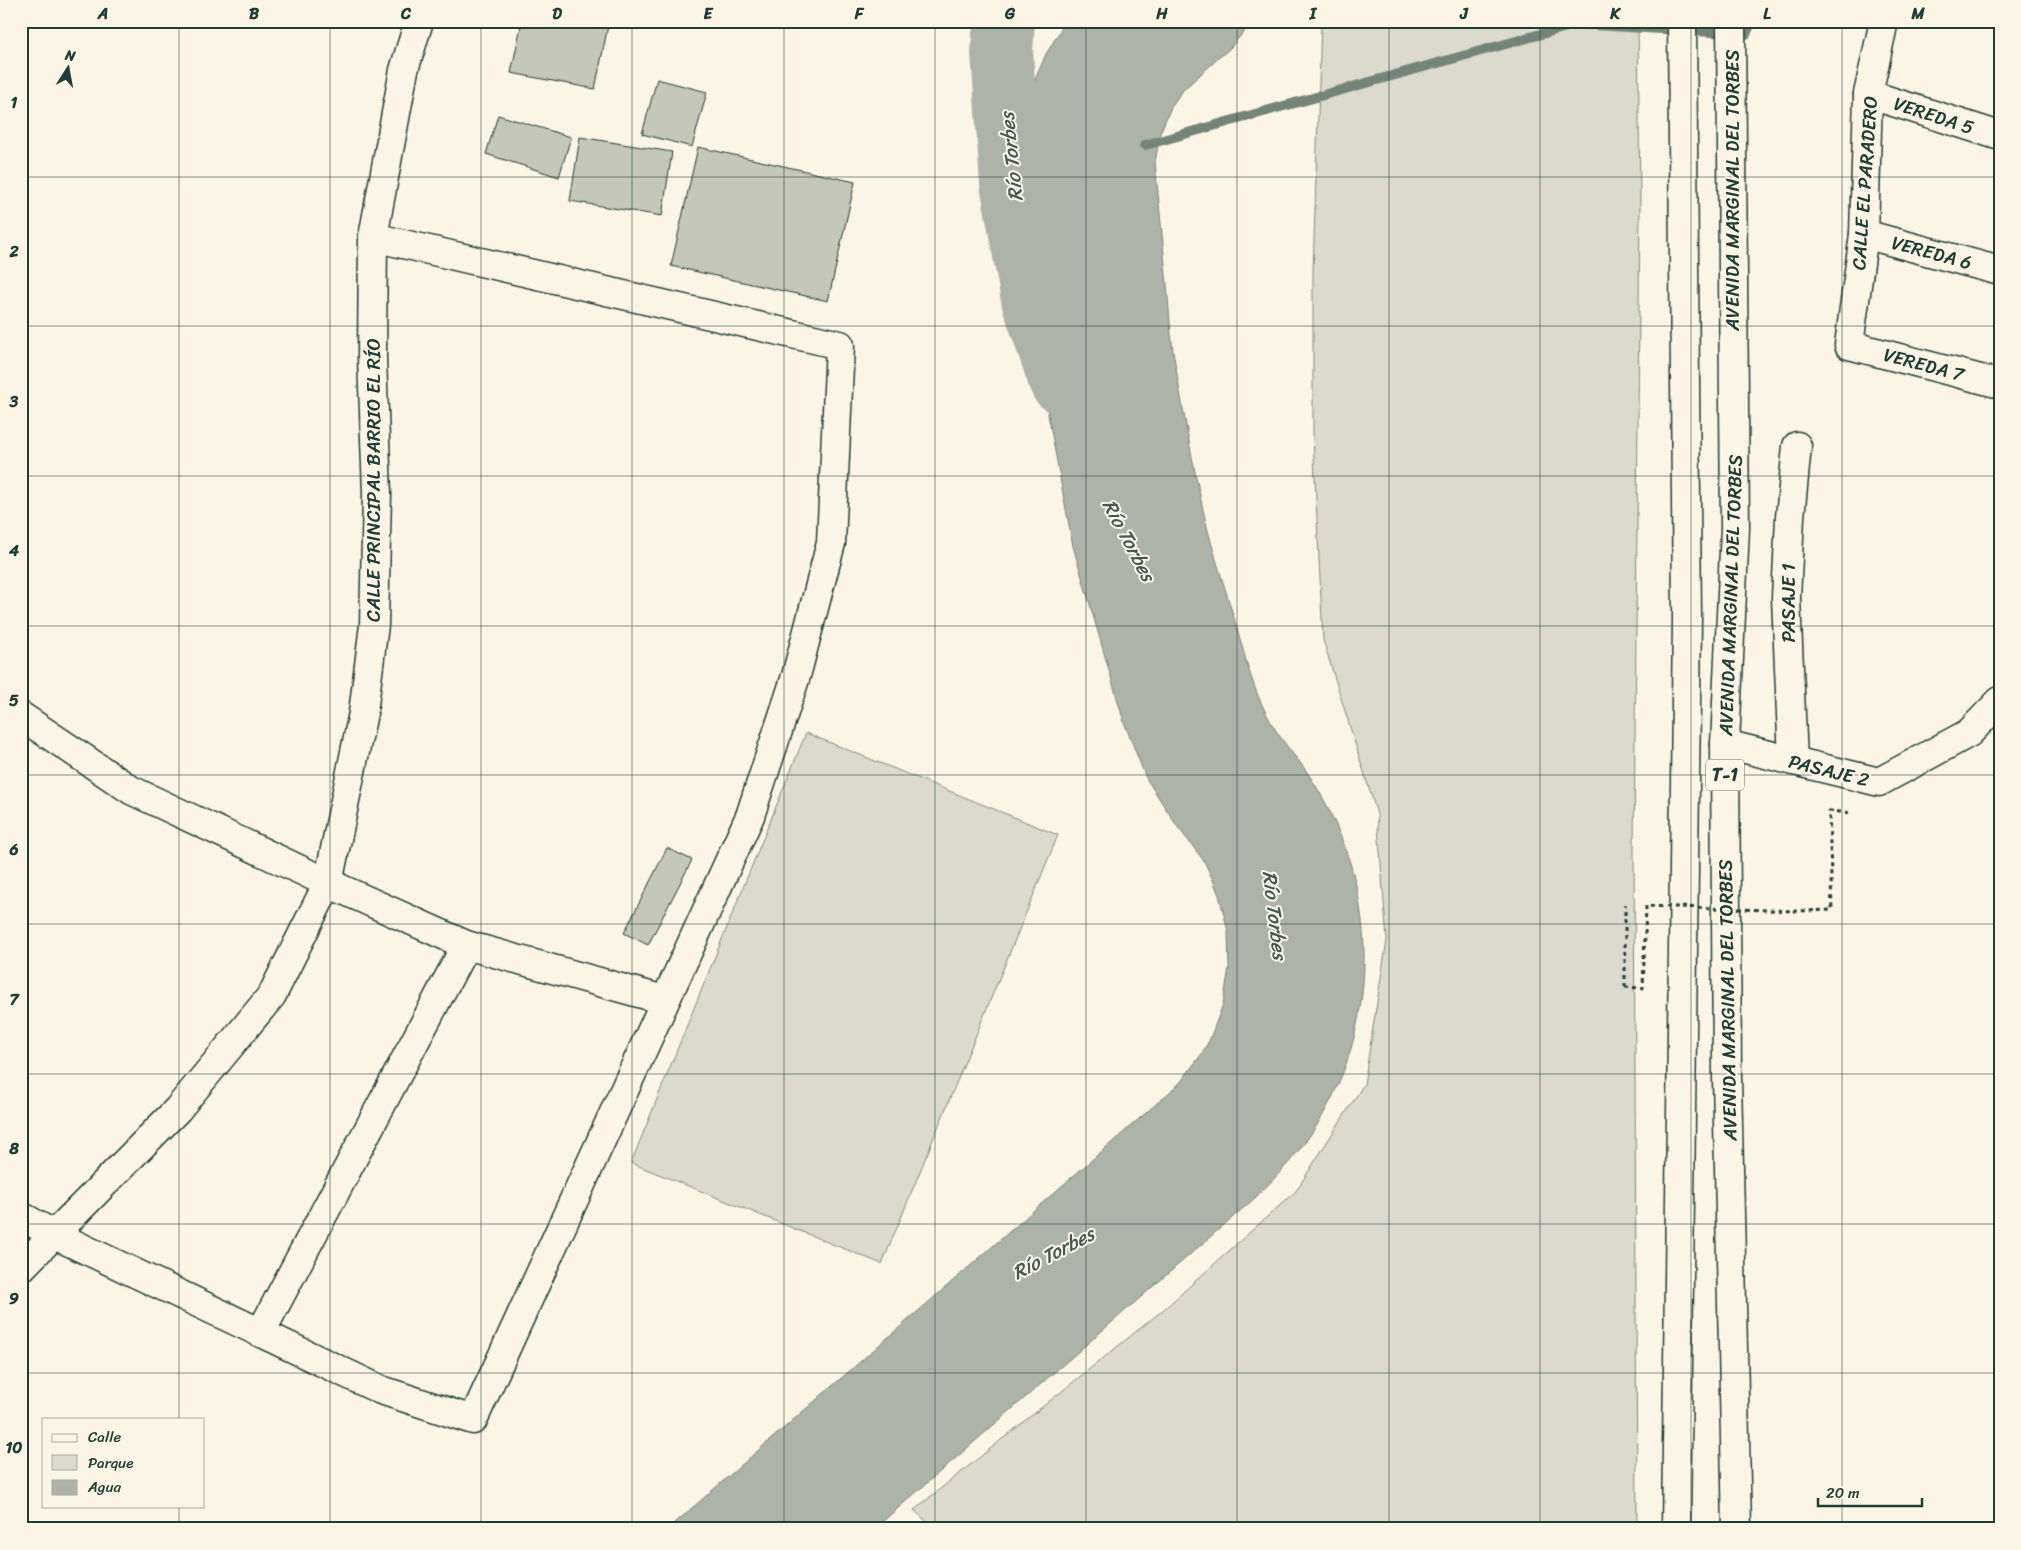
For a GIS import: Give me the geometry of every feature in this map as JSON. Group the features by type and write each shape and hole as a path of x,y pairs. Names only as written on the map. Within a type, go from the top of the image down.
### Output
{"main road":[{"name":"CALLE PRINCIPAL BARRIO EL RÍO","path":"21,1268 178,1109 272,995 328,883 363,713 374,625 377,494 372,358 373,237 404,70 419,21"},
{"name":"T-1","path":"1676,1529 1687,619 1682,21"},
{"name":"AVENIDA MARGINAL DEL TORBES","path":"1731,21 1735,528 1725,744 1727,1088 1736,1529"},
{"name":"CALLE EL PARADERO","path":"1848,345 1864,234 1868,94 1884,21"},
{"name":"VEREDA 5","path":"1868,94 2000,136"},
{"name":"VEREDA 6","path":"1864,234 2000,271"},
{"path":"21,1216 55,1235 382,1390 473,1420 750,816 796,676 830,543 840,345 373,237"},
{"name":"VEREDA 7","path":"1848,345 2000,384"},
{"name":"PASAJE 1","path":"1793,761 1786,598 1790,517 1797,446"},
{"name":"PASAJE 2","path":"1725,744 1879,782 1969,733 2000,701"},
{"path":"21,716 131,790 328,883 466,945 664,1000"},
{"path":"261,1332 466,945"}],"path":[{"path":"1625,904 1625,987 1643,988 1646,906 1797,911 1832,910 1829,811 1853,813"}],"green space":[{"path":"1321,21 1638,21 1640,203 1634,848 1637,1529 935,1529 914,1510 1163,1310 1296,1191 1364,1084 1387,940 1377,814 1323,640 1313,437 1313,272"},
{"path":"806,733 1058,835 882,1264 631,1163"}],"water":[{"path":"1066,21 1253,21 1231,47 1184,89 1172,105 1160,133 1155,163 1173,351 1195,474 1212,544 1258,695 1274,728 1307,772 1328,808 1349,860 1359,898 1364,976 1359,1015 1350,1053 1336,1090 1317,1125 1296,1154 1256,1197 874,1529 668,1529 1179,1084 1201,1055 1210,1039 1223,1004 1229,968 1228,931 1219,895 1204,861 1177,826 1146,778 1124,722 1073,546 1039,367 1022,187 1021,143 1029,97 1037,75 1046,54"}],"building":[{"path":"522,21 609,21 595,89 511,73"},
{"path":"657,79 707,92 692,147 642,134"},
{"path":"498,115 571,137 559,177 486,154"},
{"path":"580,137 672,152 662,216 570,201"},
{"path":"698,147 855,182 828,301 671,266"},
{"path":"667,848 692,860 648,945 624,933"}],"waterway":[{"name":"Río Torbes","path":"1004,21 1002,52 1011,183 1032,299 1060,382"},
{"path":"1145,145 1577,24 1746,34 1752,21"},
{"path":"1011,183 1033,176"}]}
